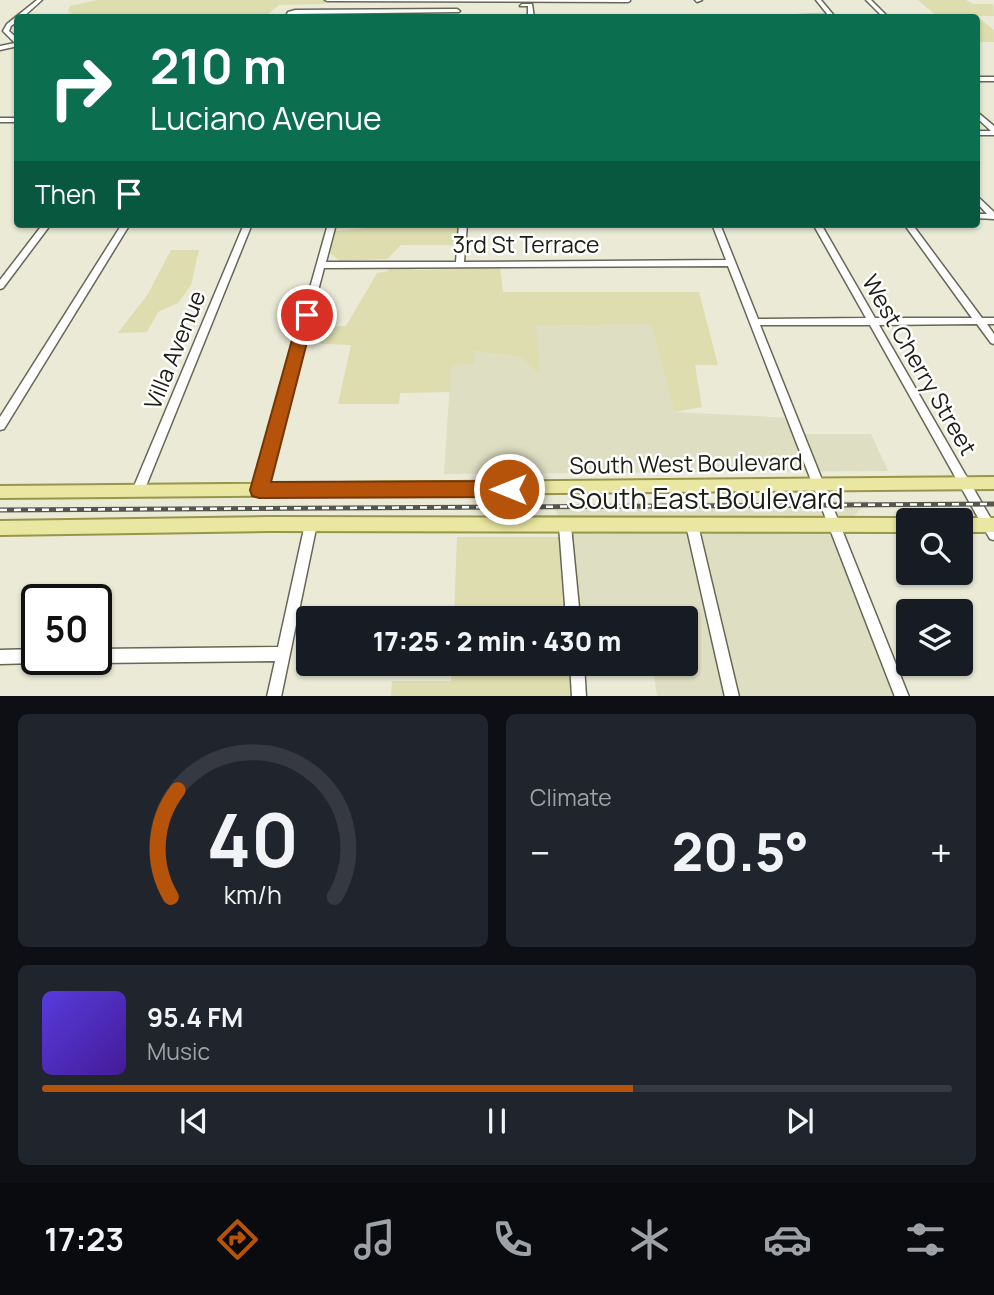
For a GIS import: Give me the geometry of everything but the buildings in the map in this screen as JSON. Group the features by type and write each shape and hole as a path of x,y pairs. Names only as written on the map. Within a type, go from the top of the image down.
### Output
{"main road":[{"name":"South West Boulevard","path":"0,492 994,483"},
{"name":"South East Boulevard","path":"0,528 311,524 896,525"},
{"path":"973,526 992,528"}],"street":[{"path":"23,14 40,0"},
{"path":"327,0 458,7 530,5 531,14"},
{"path":"310,14 628,0"},
{"path":"818,0 830,14"},
{"path":"868,0 883,14"},
{"path":"14,21 6,31 14,40"},
{"path":"980,117 994,131"},
{"path":"980,201 994,216"},
{"path":"0,286 44,228"},
{"path":"0,426 124,228"},
{"name":"Villa Avenue","path":"138,491 246,228"},
{"path":"259,490 331,228"},
{"path":"460,265 463,228"},
{"path":"718,228 902,696"},
{"name":"West Cherry Street","path":"819,228 992,528"},
{"path":"911,228 994,341"},
{"name":"3rd St Terrace","path":"320,265 731,263"},
{"path":"754,322 994,321"},
{"path":"274,696 311,524"},
{"path":"692,525 732,696"},
{"path":"565,526 572,606"},
{"path":"112,656 283,654"},
{"path":"0,657 21,656"},
{"path":"578,676 579,696"}],"shaded area":[{"path":"98,0 327,0 325,4 279,5 268,14 67,14 73,13 68,12 70,6"},
{"path":"918,0 966,0 973,4 993,4 994,16 980,14 935,14"},
{"path":"980,19 994,30 994,42 980,42"},
{"path":"366,228 458,228 456,245 401,245 387,259 340,261 329,252 335,231"},
{"path":"171,250 199,250 191,285 178,303 158,312 147,332 118,333 148,294"},
{"path":"386,266 420,270 500,267 503,292 699,292 718,365 695,365 702,407 674,412 651,324 536,326 540,375 520,357 474,351 474,364 451,365 450,392 400,393 399,404 338,404 351,345 307,343 311,327 346,326 377,273 389,271"},
{"path":"651,324 674,412 794,418 801,434 871,434 888,471 444,474 451,365 473,351 520,357 539,374 535,326"},
{"path":"869,501 837,532 901,696 657,696 654,676 698,676 698,606 572,606 565,529 552,504"},
{"path":"457,537 559,537 566,606 454,606"},
{"path":"451,676 572,676 574,696 391,696 392,681 451,681"}],"railway":[{"path":"0,510 994,504"}],"route":[{"path":"307,315 259,490 509,489"}]}
